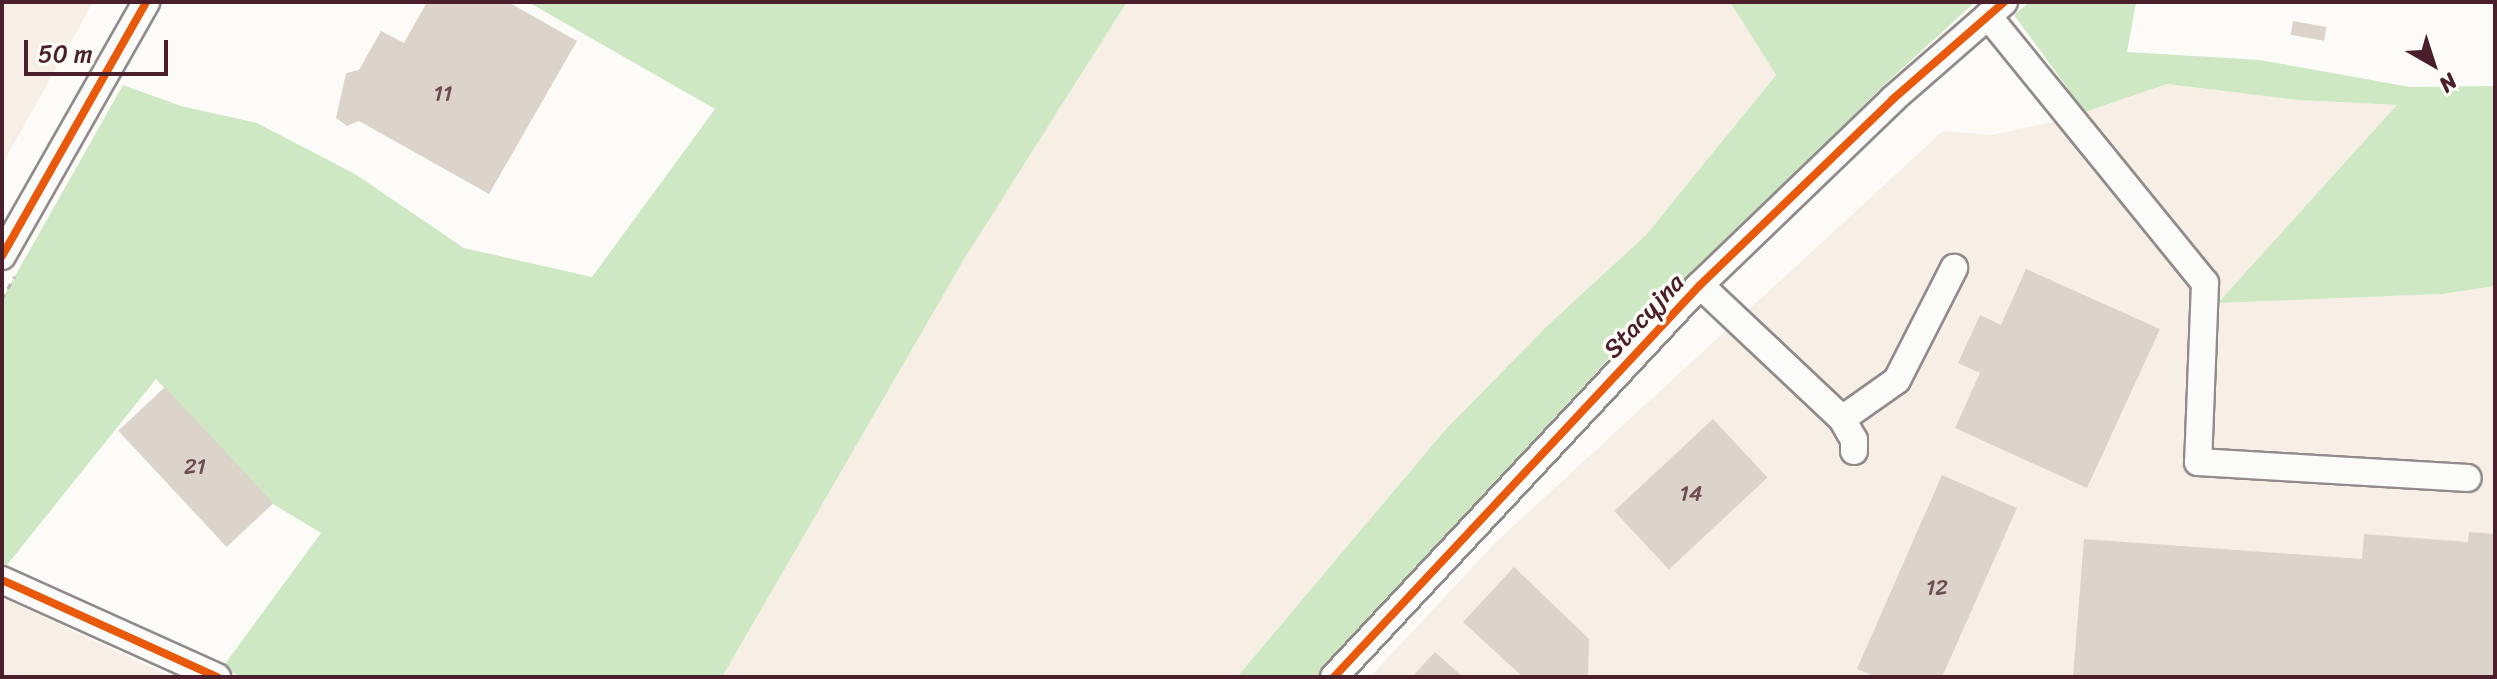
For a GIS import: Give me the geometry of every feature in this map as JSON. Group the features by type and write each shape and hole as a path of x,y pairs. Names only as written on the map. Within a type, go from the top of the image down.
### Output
{"street":[{"path":"2,256 146,2"},
{"path":"1996,9 2205,283 2198,462 2468,478"},
{"name":"Stacyjna","path":"1334,677 1700,285 1893,99 1996,9"},
{"path":"1842,419 1897,380 1954,268"},
{"path":"1700,285 1842,419 1854,440 1854,451"},
{"path":"2,580 217,677"}],"shaded area":[{"path":"2,2 93,2 2,165"},
{"path":"1127,2 1730,2 1776,75 1646,235 1546,327 1446,429 1237,677 722,677 966,256"},
{"path":"2167,84 2298,100 2398,105 2219,303 2442,294 2495,286 2495,677 1370,677 1496,542 1943,131 1991,135 2062,120"},
{"path":"2,599 7,600 172,677 2,677"}],"green space":[{"path":"528,2 1127,2 966,256 722,677 243,677 222,668 321,533 273,504 156,379 7,565 2,564 2,299 123,85 181,106 257,123 355,174 464,248 592,277 715,109"},
{"path":"1730,2 1975,2 1883,86 1612,355 1316,677 1237,677 1446,429 1546,327 1646,235 1776,75"},
{"path":"2030,2 2136,2 2127,52 2260,60 2410,87 2495,86 2495,286 2442,294 2218,303 2397,105 2298,100 2167,84 2085,112 2014,15"}],"building":[{"path":"427,2 508,2 577,41 489,194 359,121 347,126 336,118 346,73 359,70 381,31 404,43"},
{"path":"2293,21 2326,27 2324,41 2291,35"},
{"path":"2026,269 2160,329 2087,488 1955,428 1980,373 1958,363 1980,315 2001,325"},
{"path":"165,387 273,503 227,547 118,431"},
{"path":"1713,419 1768,478 1669,570 1614,511"},
{"path":"1942,475 2017,508 1942,677 1876,677 1857,669"},
{"path":"2469,532 2495,534 2494,677 2073,677 2084,539 2362,559 2364,534 2468,542"},
{"path":"1514,567 1589,639 1588,677 1523,677 1463,622"},
{"path":"1435,652 1463,677 1412,677"}],"cycle path":[{"path":"2,256 146,2"},
{"path":"1334,677 1700,285 1893,99 2004,2"},
{"path":"2,580 217,677"}]}
